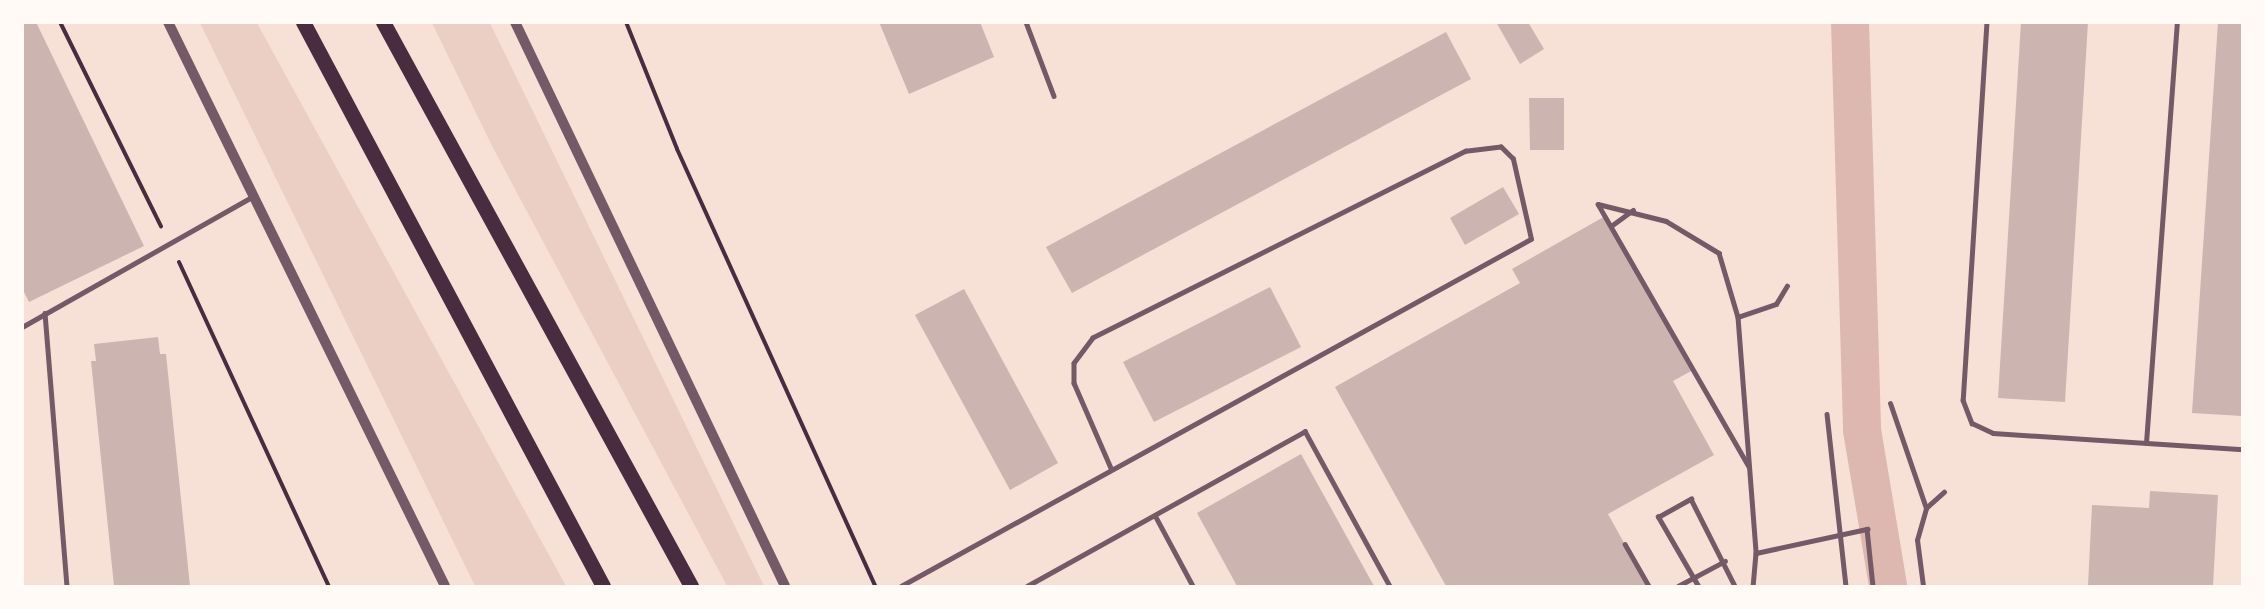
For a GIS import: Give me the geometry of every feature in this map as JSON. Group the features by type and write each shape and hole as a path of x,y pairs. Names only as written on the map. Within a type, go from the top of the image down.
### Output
{"main road":[{"path":"303,22 603,586"},
{"path":"383,22 691,586"}],"street":[{"path":"168,22 445,586"},
{"path":"515,22 785,586"},
{"path":"1890,403 1926,508"}],"lane":[{"path":"1026,22 1054,96"},
{"path":"1987,22 1963,400 1972,423 1993,433 2242,449"},
{"path":"2146,442 2177,22"},
{"path":"901,586 1111,468 1531,239 1513,159 1501,147 1466,151 1093,338 1074,363 1074,383 1111,468"},
{"path":"22,327 252,197"},
{"path":"1750,468 1598,204 1633,210 1666,221 1719,253 1737,317 1750,468 1756,553 1753,586"},
{"path":"1611,226 1633,210"},
{"path":"1737,317 1776,304 1787,285"},
{"path":"45,314 67,586"},
{"path":"1827,414 1846,586"},
{"path":"1027,586 1156,517 1305,431 1390,586"},
{"path":"1923,586 1917,540 1926,508 1944,492"},
{"path":"1698,586 1658,518 1691,499 1725,561 1735,586"},
{"path":"1156,517 1193,586"},
{"path":"1756,553 1867,529 1873,586"},
{"path":"1625,544 1649,586"},
{"path":"1678,586 1725,561"}],"path":[{"path":"60,22 170,242 329,586"},
{"path":"626,22 676,148 875,586"}],"shaded area":[{"path":"200,23 257,23 566,586 475,586"},
{"path":"432,23 490,23 764,586 727,586 492,146"}],"building":[{"path":"22,22 36,22 144,246 29,302 22,288"},
{"path":"879,22 980,22 994,57 909,94"},
{"path":"1496,22 1528,22 1544,49 1520,64"},
{"path":"2021,22 2088,22 2065,402 1998,398"},
{"path":"2218,22 2242,22 2242,416 2192,413"},
{"path":"1446,32 1471,79 1072,293 1046,247"},
{"path":"1529,98 1564,98 1564,150 1530,150"},
{"path":"1503,187 1519,214 1465,245 1450,218"},
{"path":"1607,215 1693,370 1673,381 1714,455 1608,514 1648,586 1446,586 1335,387 1520,283 1512,269"},
{"path":"1270,287 1301,347 1154,422 1123,362"},
{"path":"964,289 1058,463 1010,490 915,315"},
{"path":"158,337 160,354 166,354 190,586 114,586 91,361 96,361 94,344"},
{"path":"1301,454 1374,586 1237,586 1197,513"},
{"path":"2150,491 2218,495 2213,586 2088,586 2092,505 2149,508"}],"waterway":[{"path":"1850,22 1862,430 1888,586"}]}
